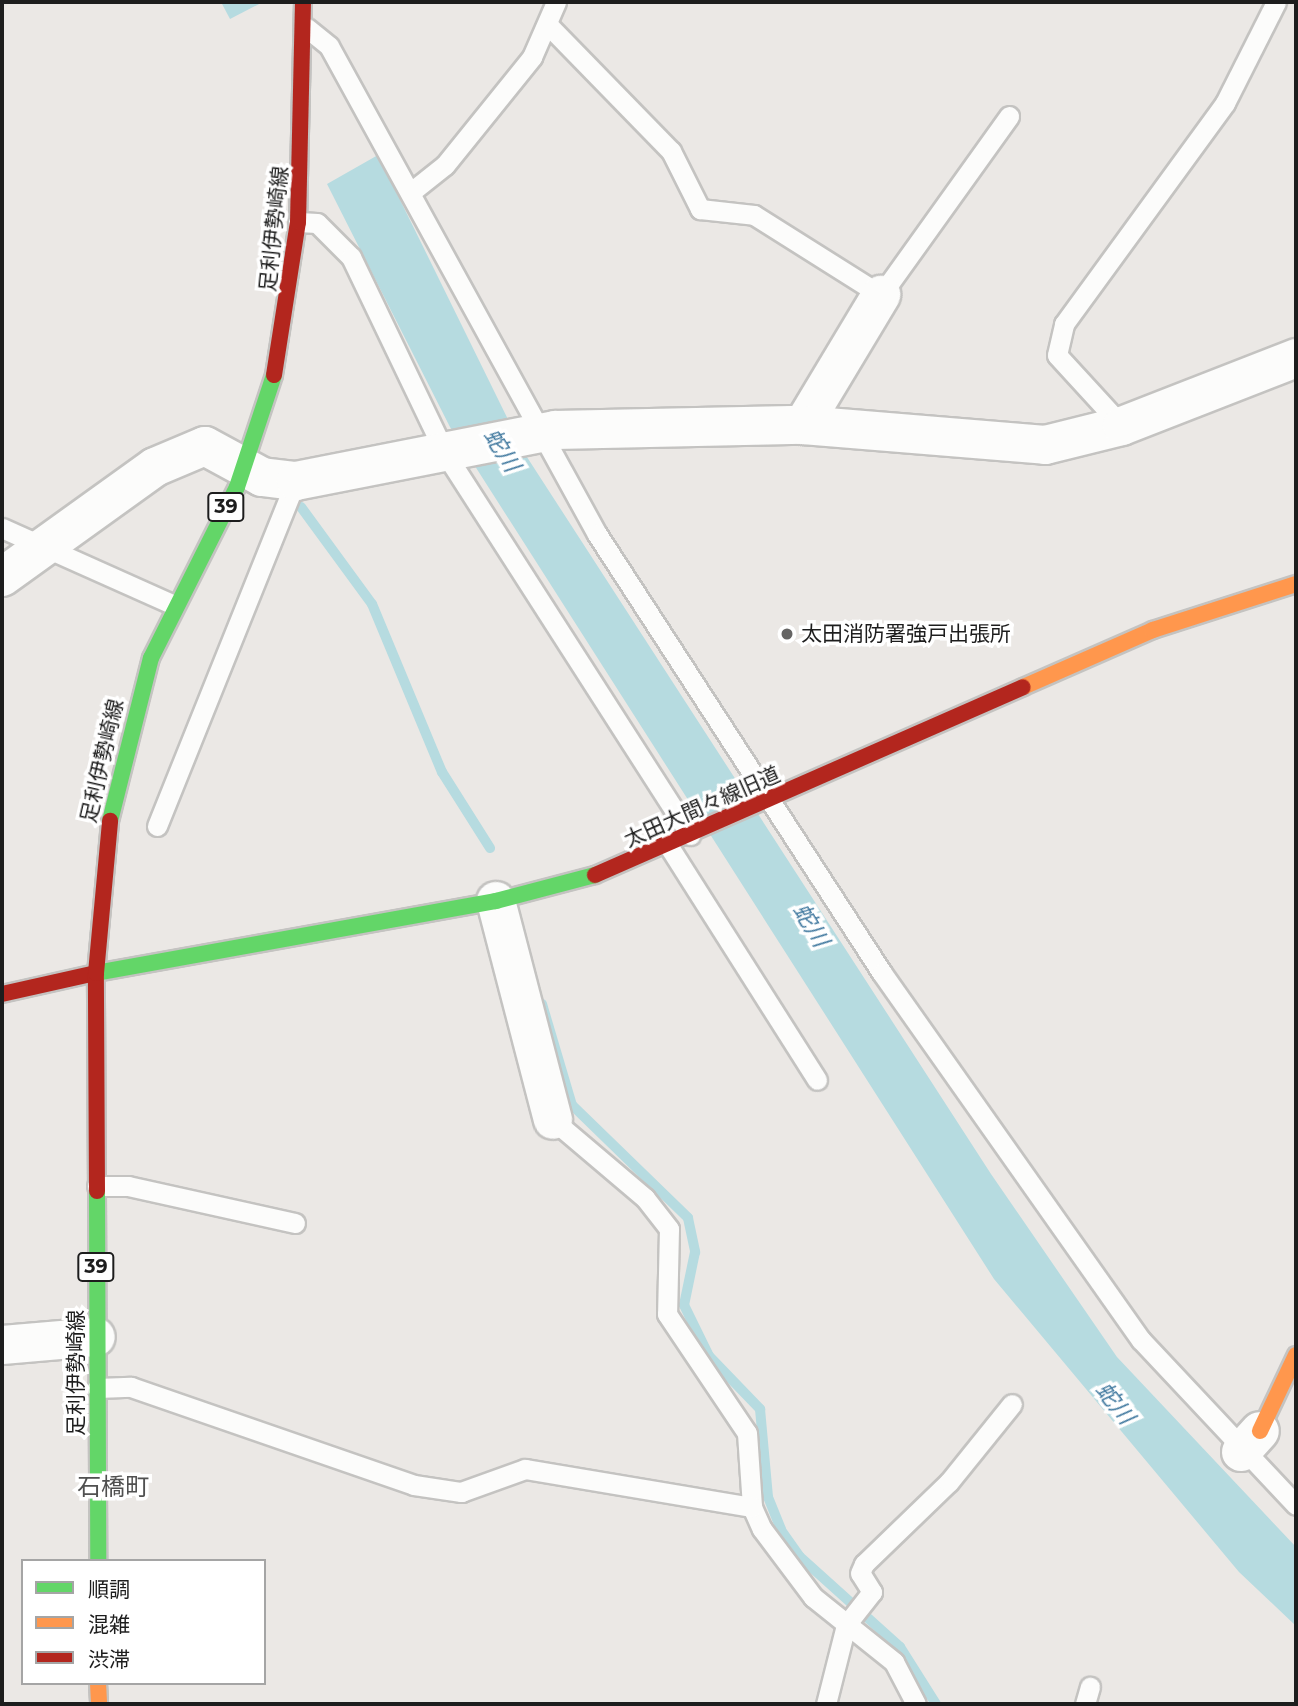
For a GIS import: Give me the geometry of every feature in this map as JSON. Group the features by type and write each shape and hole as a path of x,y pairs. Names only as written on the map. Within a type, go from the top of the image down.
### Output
{"main road":[{"name":"足利伊勢崎線","path":"98,1559 96,973 117,773 133,709 174,606 243,468 272,384 298,222 307,28 303,2"},
{"name":"太田大間々線旧道","path":"2,993 96,973 496,901 606,872 1153,630 1296,584"},
{"path":"1250,1442 1296,1355"},
{"path":"99,1685 99,1704"}],"street":[{"path":"803,425 881,295"},
{"path":"2,577 188,449 205,446 243,468 296,481 451,452 531,433 803,425 1045,445 1122,426 1296,358"},
{"path":"496,901 553,1120"},
{"path":"2,1345 96,1337"}],"lane":[{"path":"411,192 445,165 532,57 556,2"},
{"path":"1122,426 1057,355 1064,324 1225,103 1276,2"},
{"path":"548,25 671,151 700,209 754,215 881,295 1009,116"},
{"path":"307,28 329,46 411,192 531,433 965,1096 1141,1339 1250,1442 1296,1505"},
{"path":"298,222 317,223 351,257 451,452 695,833"},
{"path":"157,827 296,481"},
{"path":"2,528 43,549 174,606"},
{"path":"668,845 817,1080"},
{"path":"553,1120 645,1198 669,1229 667,1314 747,1433 752,1507 783,1563 846,1625 894,1662 916,1704"},
{"path":"97,1186 128,1186 295,1223"},
{"path":"97,1388 131,1387 414,1485 461,1492 525,1469 752,1507"},
{"path":"827,1704 846,1625 872,1592 860,1573 864,1564 949,1482 1012,1404"}],"water":[{"path":"221,2 263,2 230,19"},
{"name":"蛇川","path":"378,155 525,454 991,1174 1117,1357 1296,1547 1296,1626 1239,1572 994,1279 450,427 327,184"}],"waterway":[{"path":"301,507 372,604 442,772 490,848"},
{"path":"542,1004 572,1105 688,1218 695,1252 684,1305 709,1356 760,1409 768,1497 781,1530 799,1556 900,1647 936,1704"}],"traffic: fast":[{"path":"110,821 151,658 237,487 274,375"},
{"path":"96,973 496,901 595,875"},
{"path":"97,1191 98,1559"}],"traffic: slow":[{"path":"1023,687 1153,630 1296,584"},
{"path":"1260,1431 1296,1355"},
{"path":"98,1685 99,1704"}],"traffic: jam":[{"path":"274,375 298,222 303,2"},
{"path":"595,875 1023,687"},
{"path":"97,1191 96,973 110,821"},
{"path":"2,994 96,973"}],"place":[{"name":"太田消防署強戸出張所","path":"787,634"}],"district":[{"name":"石橋町","path":"113,1487"}]}
